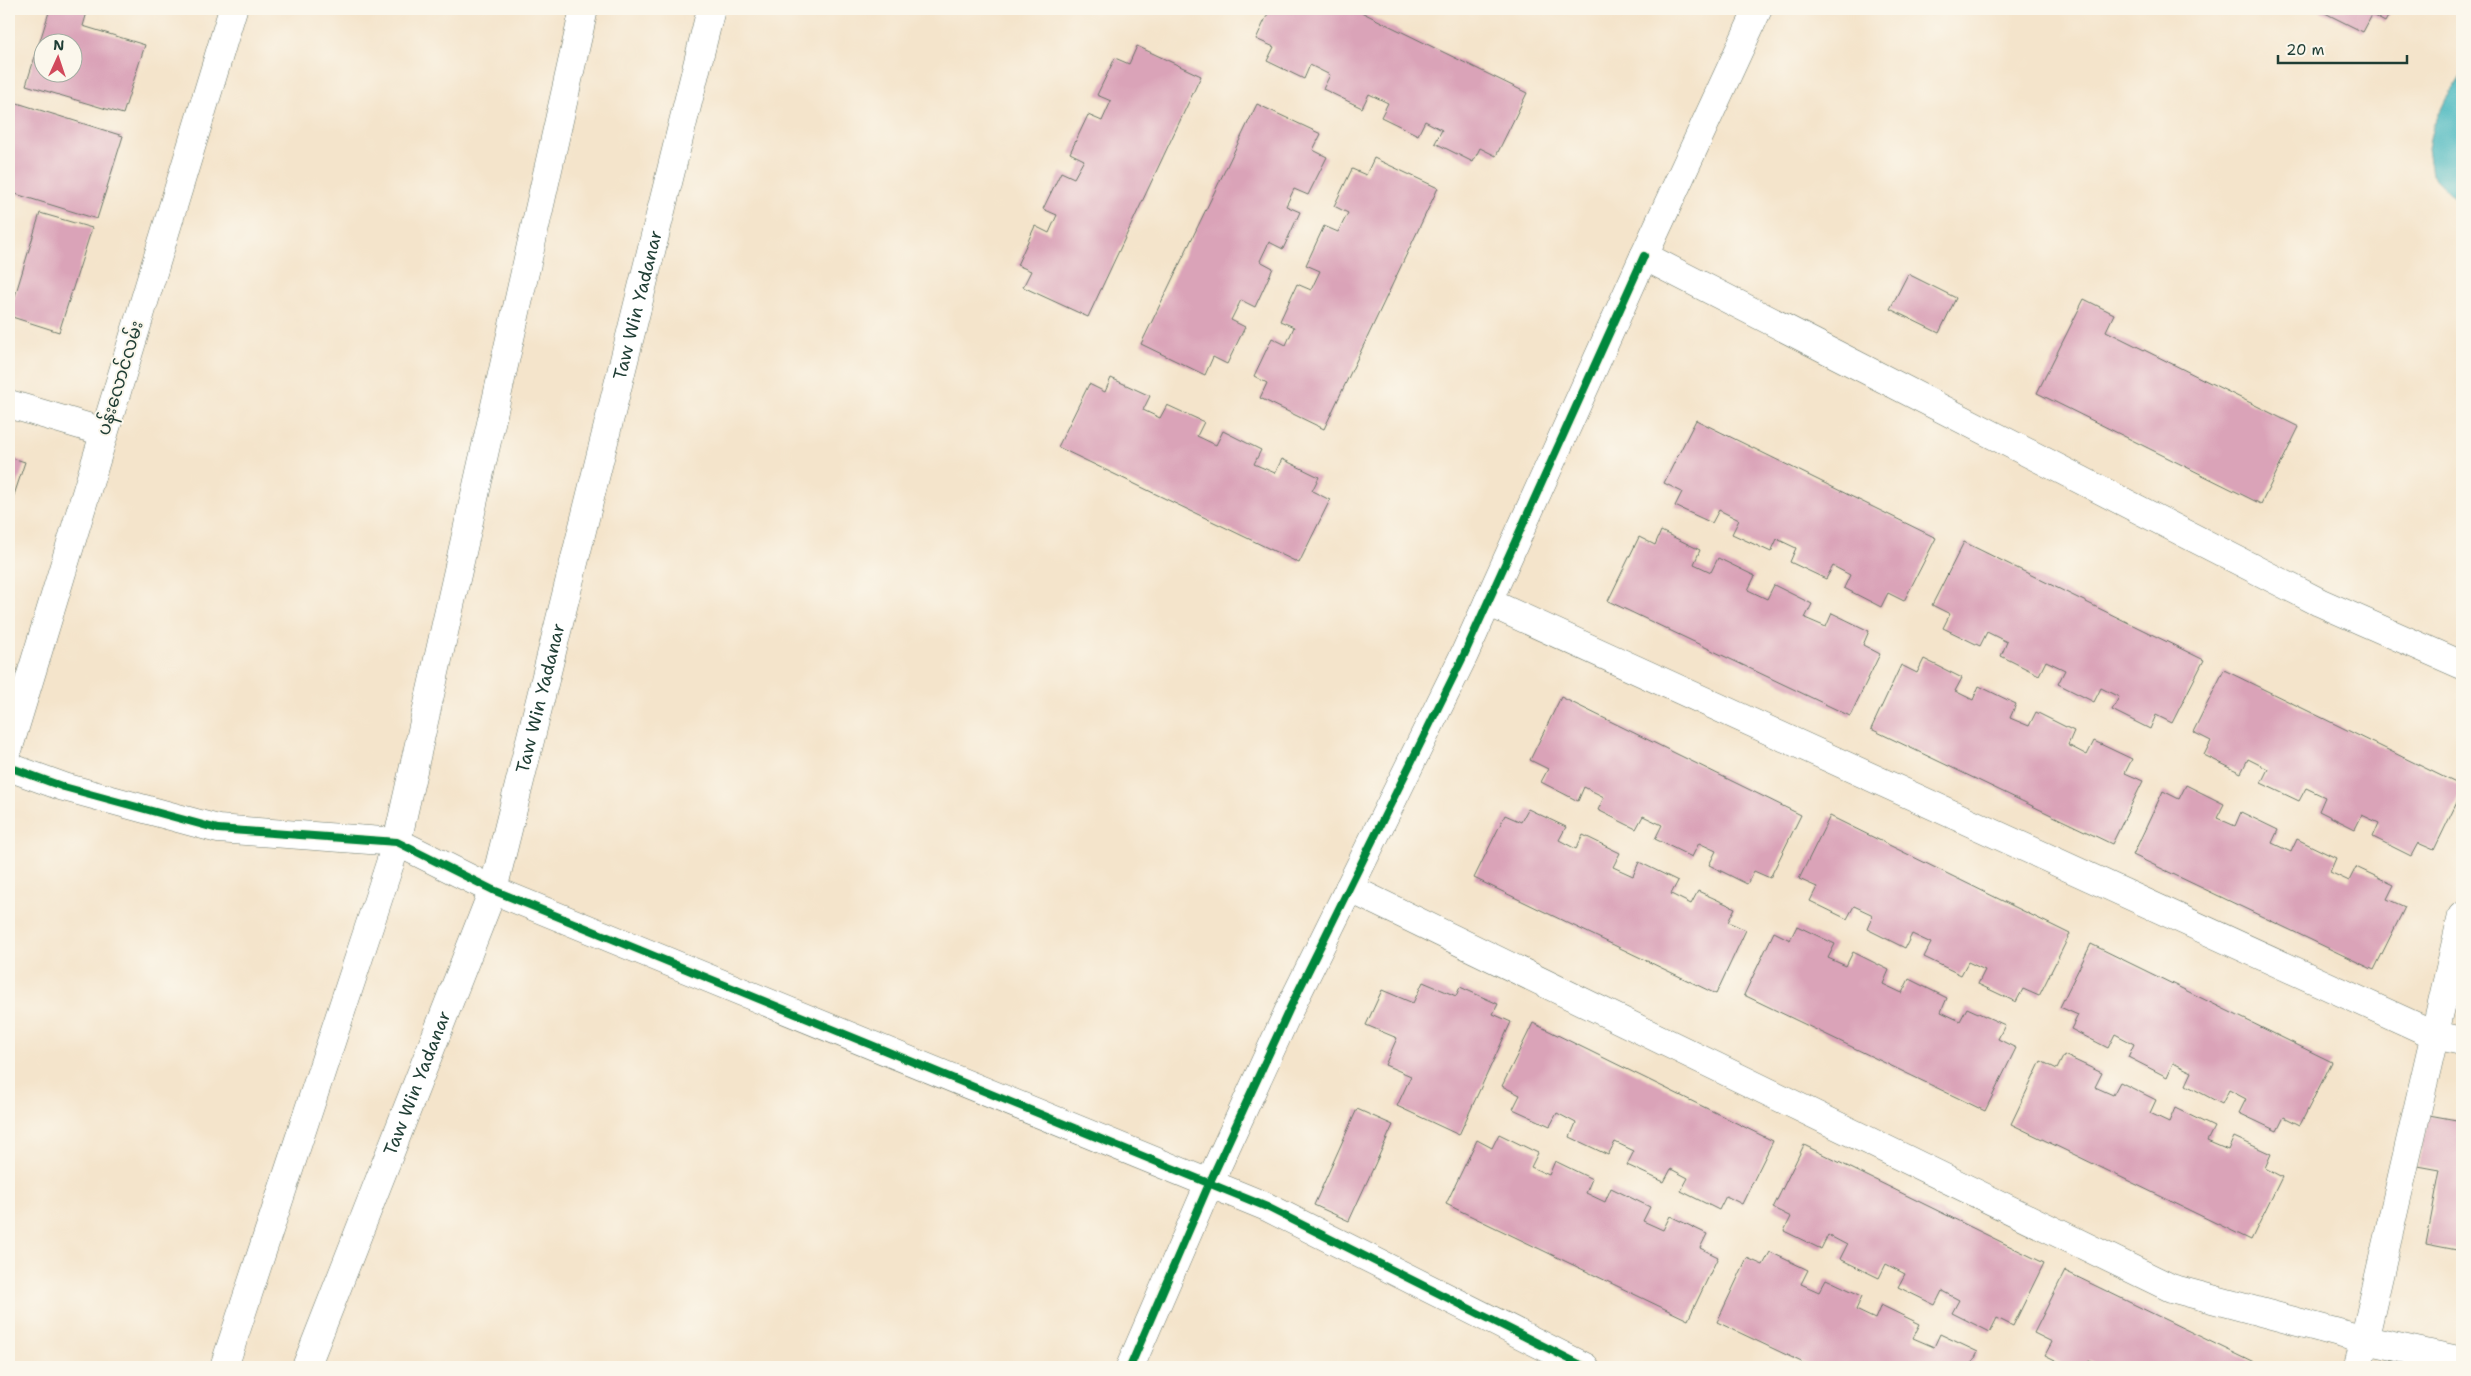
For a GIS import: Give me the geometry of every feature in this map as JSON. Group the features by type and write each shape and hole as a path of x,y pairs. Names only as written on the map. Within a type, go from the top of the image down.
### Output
{"street":[{"name":"ပန်းလောင်လမ်း","path":"9,747 233,9"},
{"path":"224,1367 397,842 584,9"},
{"name":"Taw Win Yadanar","path":"306,1367 493,890 710,9"},
{"path":"1130,1367 1209,1184 1289,1010 1488,602 1758,9"},
{"path":"1644,256 2319,602 2462,665"},
{"path":"9,404 104,432"},
{"path":"1488,602 2435,1035 2462,1041"},
{"path":"9,767 64,787 218,829 397,842 493,890 1267,1207 1586,1367"},
{"path":"1349,888 2171,1288 2365,1340 2462,1361"},
{"path":"2358,1367 2462,916"}],"water":[{"path":"2462,74 2462,199 2454,197 2432,175 2428,148 2433,126 2446,99"}],"building":[{"path":"50,9 88,9 83,26 145,45 123,114 26,85 32,66 32,82 82,82 82,32 43,32"},
{"path":"1270,9 1355,9 1527,93 1496,156 1480,148 1473,162 1435,143 1442,130 1425,121 1418,135 1381,117 1388,103 1369,94 1362,108 1323,89 1330,75 1310,65 1304,79 1267,61 1274,47 1256,39"},
{"path":"2317,9 2392,9 2385,22 2372,15 2363,32"},
{"path":"1137,46 1201,76 1088,317 1023,287 1031,271 1017,265 1035,226 1049,233 1057,215 1043,209 1061,172 1074,178 1084,160 1070,153 1088,115 1102,121 1111,101 1097,95 1115,58 1129,64"},
{"path":"14,102 123,136 97,219 9,192 9,118"},
{"path":"1257,104 1321,134 1313,150 1327,157 1308,195 1294,189 1286,206 1300,212 1283,249 1269,242 1260,261 1273,268 1255,307 1241,300 1231,320 1245,327 1227,364 1213,357 1205,375 1141,344"},
{"path":"1374,158 1438,188 1324,429 1260,398 1267,383 1254,376 1272,338 1286,345 1294,327 1280,321 1297,284 1311,290 1320,271 1306,265 1324,226 1338,232 1348,213 1334,206 1352,169 1366,175"},
{"path":"40,213 92,228 59,332 9,316"},
{"path":"1908,274 1956,298 1939,333 1890,309"},
{"path":"2084,299 2114,314 2106,331 2299,427 2261,504 2037,393"},
{"path":"1111,378 1150,396 1143,410 1160,418 1167,405 1204,422 1197,436 1216,445 1223,431 1261,450 1254,464 1275,473 1282,459 1319,477 1312,491 1330,500 1299,563 1058,447 1089,384 1105,392"},
{"path":"1696,420 1936,538 1904,601 1888,593 1881,607 1844,588 1850,575 1833,566 1826,579 1790,562 1796,548 1777,539 1771,552 1732,534 1739,520 1719,510 1712,523 1675,506 1682,492 1664,483"},
{"path":"9,457 25,462 9,510"},
{"path":"1661,531 1700,550 1694,564 1711,572 1718,558 1755,576 1748,590 1767,599 1774,585 1812,604 1805,618 1826,627 1832,613 1869,631 1863,645 1880,654 1850,716 1608,601 1639,537 1655,545"},
{"path":"1964,542 2204,660 2172,723 2156,715 2150,729 2112,710 2119,697 2101,688 2094,702 2058,684 2065,670 2046,661 2039,675 2001,656 2007,642 1987,632 1980,646 1943,628 1950,614 1932,605"},
{"path":"1924,659 1962,678 1955,691 1973,700 1979,686 2016,704 2010,718 2029,726 2036,712 2074,731 2068,745 2087,755 2094,741 2132,759 2125,773 2143,781 2112,844 1871,729 1901,665 1917,673"},
{"path":"2224,670 2462,786 2462,792 2434,850 2418,843 2411,856 2373,837 2379,823 2362,815 2355,829 2319,811 2325,797 2306,788 2299,801 2261,783 2268,769 2248,759 2241,773 2204,755 2211,741 2193,732"},
{"path":"1561,697 1801,815 1770,878 1754,871 1747,884 1709,865 1716,851 1699,843 1692,857 1655,839 1662,825 1643,816 1636,829 1598,810 1604,797 1584,787 1578,801 1541,782 1548,769 1530,760"},
{"path":"2186,785 2224,804 2217,818 2235,826 2241,812 2278,830 2272,843 2291,852 2297,839 2336,858 2330,872 2349,881 2356,867 2394,885 2387,899 2405,907 2374,970 2133,855 2163,791 2179,799"},
{"path":"1528,809 1566,827 1559,840 1576,849 1583,835 1620,853 1613,867 1633,876 1639,862 1678,881 1671,894 1691,904 1698,891 1735,908 1728,922 1746,930 1716,994 1474,878 1505,815 1521,822"},
{"path":"1830,816 2070,934 2039,996 2023,989 2016,1002 1978,984 1985,970 1968,962 1961,975 1924,957 1931,943 1912,934 1905,948 1867,929 1873,915 1854,906 1847,919 1810,901 1817,887 1799,879"},
{"path":"1797,926 1835,944 1828,958 1846,966 1853,952 1889,970 1883,984 1902,993 1909,979 1947,998 1941,1012 1960,1021 1967,1008 2005,1025 1998,1039 2016,1048 1985,1111 1744,995 1774,932 1790,940"},
{"path":"2091,944 2332,1062 2300,1125 2284,1117 2277,1131 2239,1113 2246,1099 2229,1090 2222,1104 2186,1085 2192,1072 2173,1063 2167,1077 2128,1057 2134,1044 2115,1034 2108,1048 2071,1029 2078,1015 2060,1007"},
{"path":"1423,982 1456,996 1460,987 1498,1004 1493,1014 1511,1022 1459,1135 1397,1106 1411,1076 1385,1065 1397,1038 1366,1025 1382,990 1413,1003"},
{"path":"1533,1023 1773,1141 1742,1204 1726,1196 1719,1210 1681,1191 1688,1178 1671,1169 1664,1182 1627,1165 1634,1151 1615,1142 1608,1155 1570,1137 1576,1123 1557,1113 1550,1126 1513,1109 1520,1095 1502,1086"},
{"path":"2064,1055 2102,1073 2095,1087 2113,1095 2120,1082 2156,1100 2150,1113 2169,1122 2175,1108 2214,1127 2207,1141 2228,1150 2234,1137 2271,1154 2265,1168 2282,1177 2251,1240 2011,1124 2041,1061 2057,1069"},
{"path":"1357,1109 1393,1125 1349,1221 1314,1205"},
{"path":"2429,1115 2462,1121 2462,1251 2426,1244 2440,1170 2418,1166"},
{"path":"1499,1134 1538,1153 1531,1167 1549,1175 1555,1161 1592,1179 1586,1193 1605,1202 1611,1188 1650,1207 1643,1221 1663,1230 1670,1216 1707,1234 1700,1248 1718,1257 1688,1320 1446,1204 1477,1140 1492,1148"},
{"path":"1804,1145 2044,1263 2013,1326 1997,1318 1990,1332 1952,1313 1959,1300 1942,1291 1935,1305 1898,1287 1905,1274 1886,1264 1879,1278 1840,1259 1847,1245 1828,1235 1821,1249 1784,1231 1791,1217 1773,1208"},
{"path":"1770,1252 1808,1270 1801,1284 1819,1292 1826,1279 1862,1296 1856,1310 1875,1319 1881,1305 1920,1324 1913,1338 1934,1347 1940,1334 1978,1352 1971,1366 1974,1367 1812,1367 1717,1322 1747,1258 1763,1265"},
{"path":"2065,1271 2263,1367 2103,1367 2089,1360 2085,1367 2069,1367 2045,1355 2052,1342 2034,1333"},
{"path":"2390,1361 2412,1367 2389,1367"}],"cycle path":[{"path":"1130,1367 1209,1184 1289,1010 1464,655 1644,256"},
{"path":"9,767 64,787 218,829 397,842 493,890 1267,1207 1585,1367"}]}
